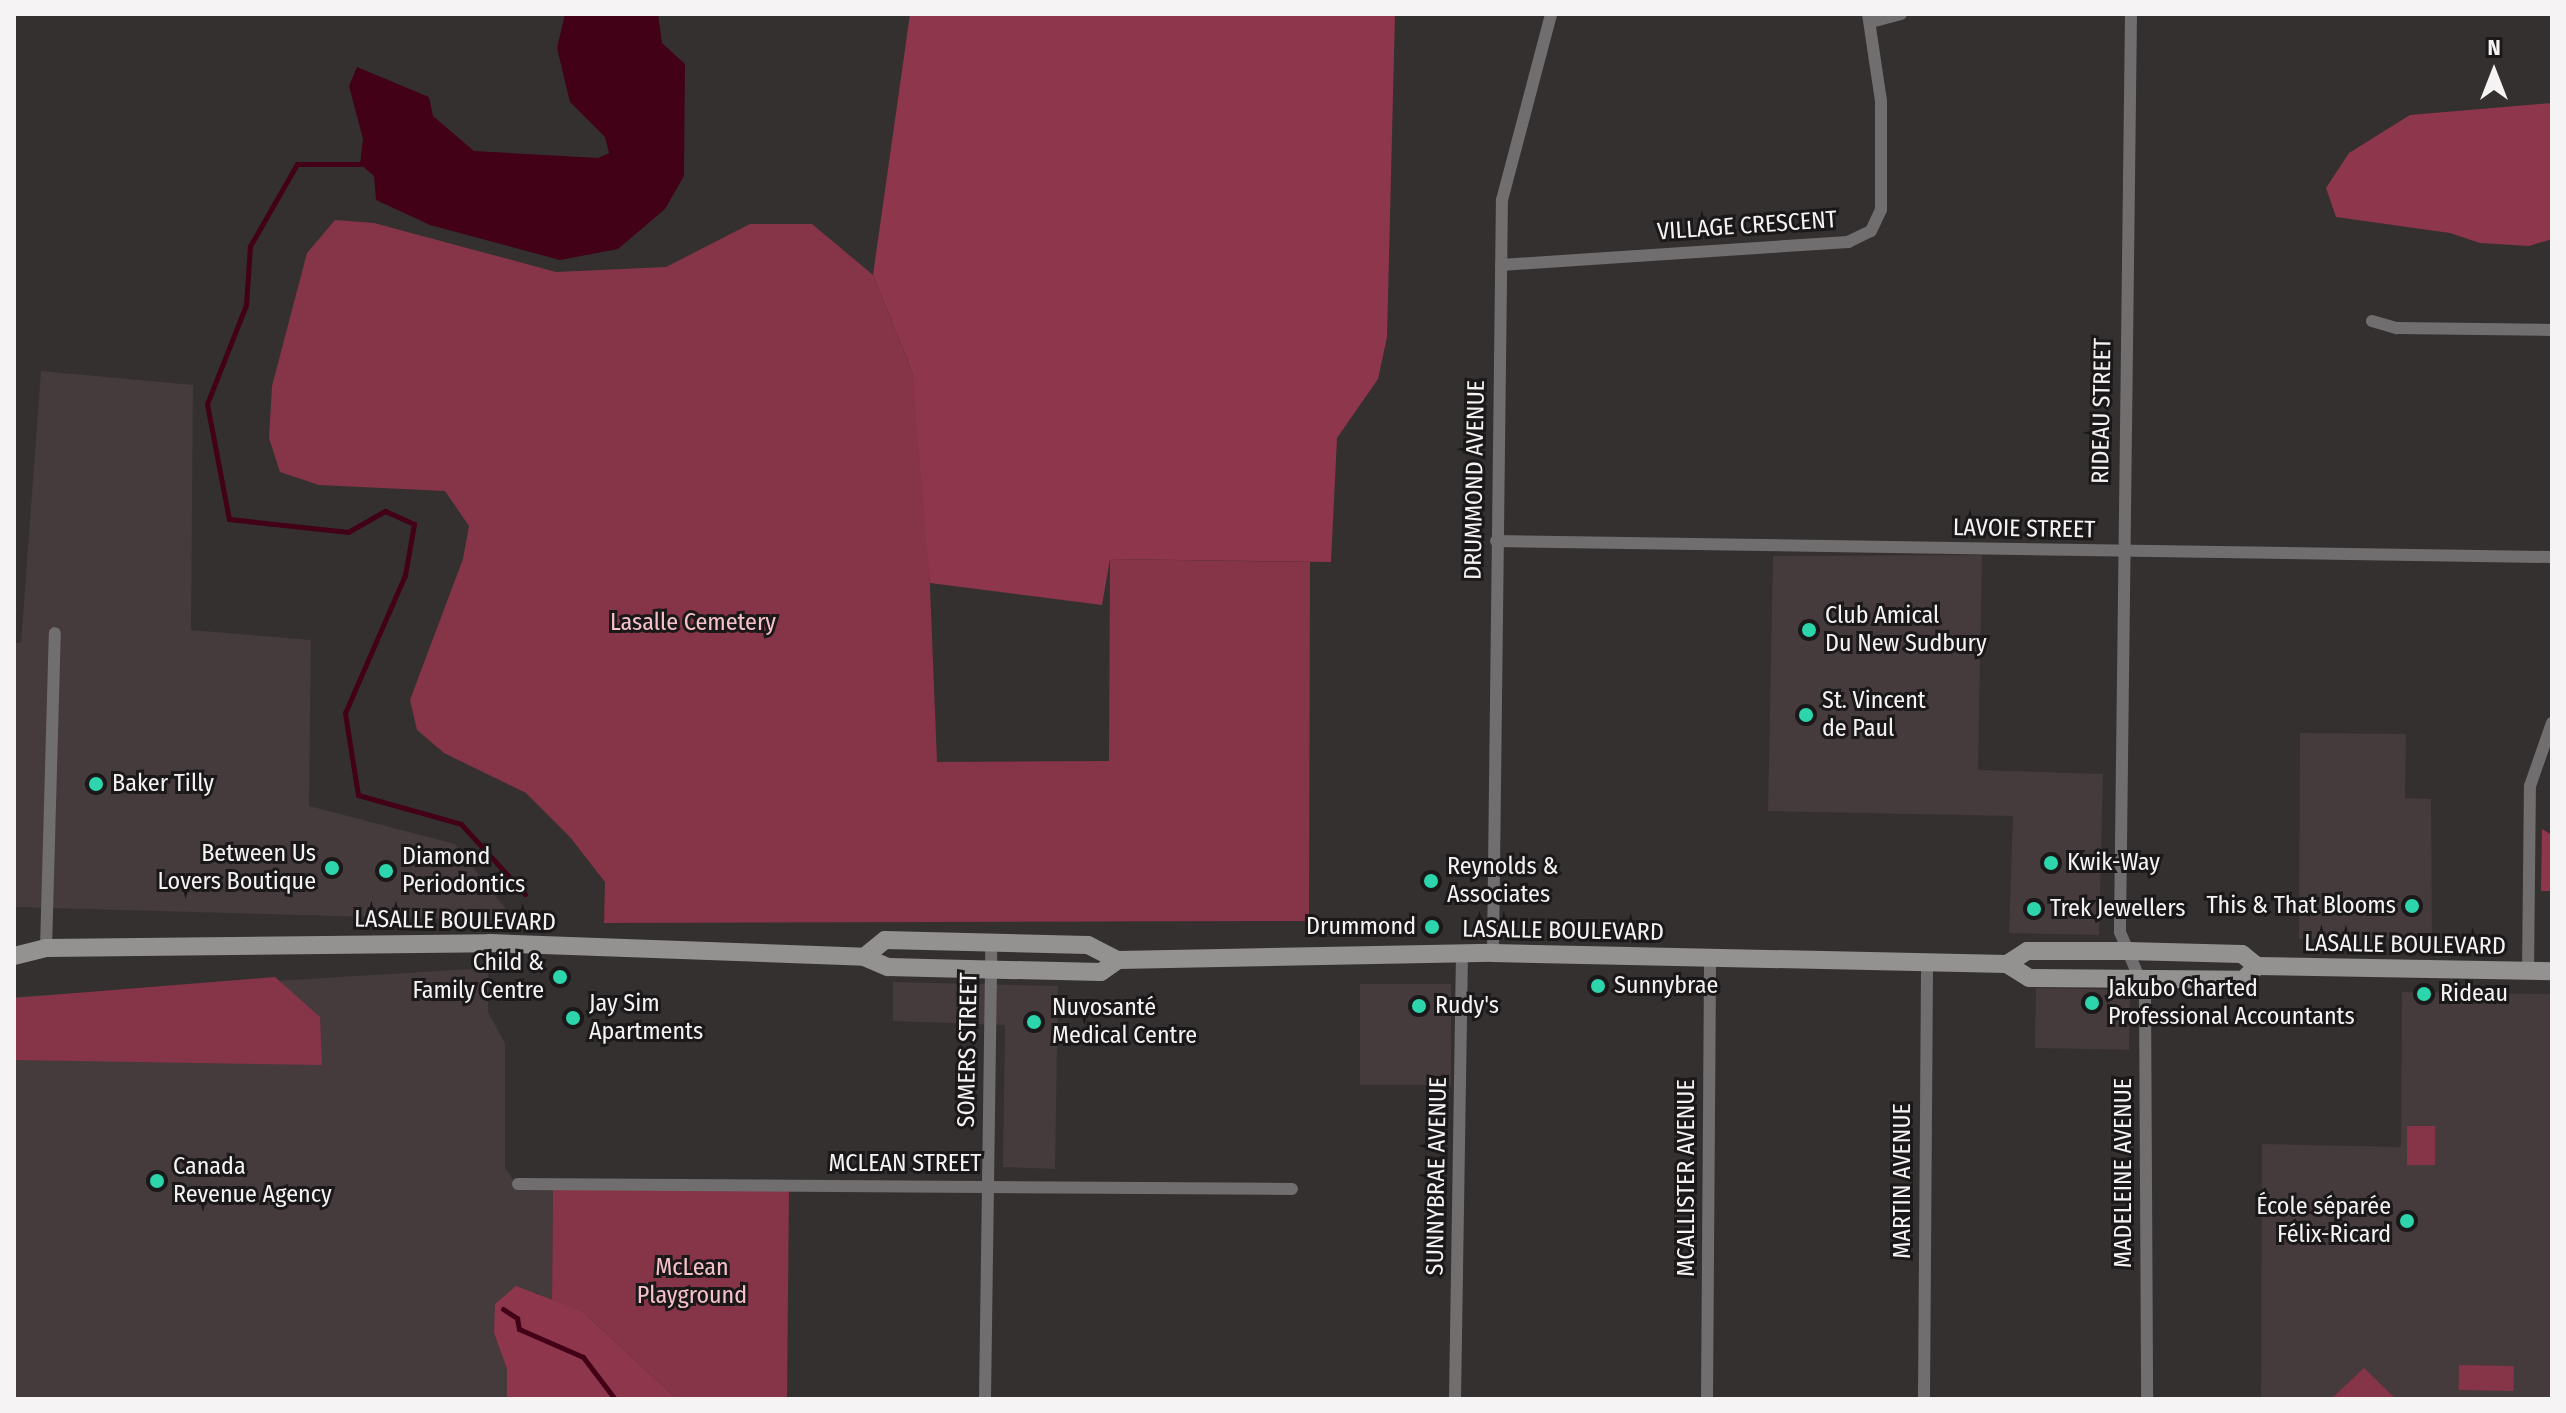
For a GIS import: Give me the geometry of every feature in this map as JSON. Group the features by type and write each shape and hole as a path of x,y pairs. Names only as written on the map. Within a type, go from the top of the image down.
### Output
{"main road":[{"name":"LASALLE BOULEVARD","path":"864,957 885,940 1088,945 1118,960 1493,953 2007,964 2029,978 2243,980 2257,966"},
{"name":"LASALLE BOULEVARD","path":"14,941 46,948 490,943 864,957 888,967 1101,972 1118,960"},
{"name":"LASALLE BOULEVARD","path":"14,956 46,948"},
{"name":"LASALLE BOULEVARD","path":"2007,964 2027,951 2128,951 2242,954 2257,966 2552,971"}],"street":[{"name":"DRUMMOND AVENUE","path":"1493,953 1502,200 1551,14"},
{"path":"1870,18 1901,14"},
{"name":"RIDEAU STREET","path":"2128,951 2120,932 2121,553 2131,14"},
{"name":"VILLAGE CRESCENT","path":"1501,265 1848,242 1871,231 1881,210 1881,101 1870,18"},
{"path":"2372,321 2397,328 2552,330"},
{"name":"LAVOIE STREET","path":"1496,541 2121,553 2552,557"},
{"path":"46,948 55,633"},
{"path":"2528,971 2530,786 2552,723"},
{"name":"SOMERS STREET","path":"985,1399 991,942"},
{"name":"MADELEINE AVENUE","path":"2128,951 2145,992 2147,1399"},
{"name":"SUNNYBRAE AVENUE","path":"1455,1399 1462,953"},
{"name":"MCALLISTER AVENUE","path":"1707,1399 1710,957"},
{"name":"MARTIN AVENUE","path":"1924,1399 1927,963"},
{"name":"MCLEAN STREET","path":"518,1184 1292,1189"}],"shaded area":[{"path":"565,14 658,14 662,43 685,64 684,176 665,209 618,249 560,260 430,225 376,200 374,176 360,164 363,139 349,86 357,67 429,97 433,116 474,151 598,158 609,153 605,137 570,102 557,48"},
{"path":"910,14 1395,14 1387,337 1378,379 1337,438 1331,562 1110,559 1102,605 930,583 912,371 873,275"},
{"path":"2552,103 2552,239 2529,246 2480,243 2450,233 2336,217 2326,188 2349,153 2410,115"},
{"path":"41,371 193,385 191,630 311,640 309,806 455,844 515,921 14,907 14,643 21,643"},
{"path":"1982,555 1978,770 2103,774 2099,935 2009,933 2013,816 1768,811 1773,556"},
{"path":"2300,733 2406,734 2405,798 2431,799 2432,938 2299,939"},
{"path":"2542,829 2552,835 2552,891 2541,891"},
{"path":"488,968 488,1012 505,1043 505,1168 517,1185 553,1186 552,1301 535,1292 494,1333 507,1369 507,1399 14,1399 14,997"},
{"path":"893,982 1058,986 1055,1169 1003,1167 1005,1025 893,1021"},
{"path":"1360,984 1451,984 1451,1085 1360,1085"},
{"path":"2036,988 2130,990 2129,1050 2035,1048"},
{"name":"École séparée Félix-Ricard","path":"2402,992 2550,994 2551,1399 2261,1399 2262,1144 2401,1147"},
{"path":"516,1286 582,1311 677,1399 507,1399 507,1369 494,1333 495,1304"}],"green space":[{"name":"Lasalle Cemetery","path":"335,220 374,223 556,272 666,267 750,224 812,224 873,275 912,371 926,487 937,762 1109,761 1110,559 1310,562 1309,921 604,923 605,882 570,837 526,793 444,753 417,730 410,700 463,559 469,526 445,491 319,485 280,472 269,438 272,386 307,253"},
{"path":"275,977 320,1017 322,1065 14,1060 14,998"},
{"path":"2407,1126 2435,1126 2435,1165 2407,1165"},
{"name":"McLean Playground","path":"553,1186 789,1187 787,1399 677,1399 582,1311 552,1301"},
{"path":"2459,1365 2514,1366 2514,1391 2459,1390"},
{"path":"2364,1368 2396,1399 2331,1399"}],"waterway":[{"path":"360,164 297,164 250,246 246,305 207,404 229,519 348,532 385,511 414,524 405,575 345,713 358,795 461,824 525,894"},
{"path":"503,1309 517,1318 519,1329 583,1357 615,1399"}],"place":[{"name":"Club Amical Du New Sudbury","path":"1809,630"},
{"name":"St. Vincent de Paul","path":"1806,715"},
{"name":"Baker Tilly","path":"96,784"},
{"name":"Kwik-Way","path":"2051,863"},
{"name":"Between Us Lovers Boutique","path":"332,868"},
{"name":"Diamond Periodontics","path":"386,871"},
{"name":"Reynolds & Associates","path":"1431,881"},
{"name":"This & That Blooms","path":"2412,906"},
{"name":"Trek Jewellers","path":"2034,909"},
{"name":"Drummond","path":"1432,927"},
{"name":"Child & Family Centre","path":"560,977"},
{"name":"Sunnybrae","path":"1598,986"},
{"name":"Rideau","path":"2424,994"},
{"name":"Jakubo Charted Professional Accountants","path":"2092,1003"},
{"name":"Rudy's","path":"1419,1006"},
{"name":"Jay Sim Apartments","path":"573,1018"},
{"name":"Nuvosanté Medical Centre","path":"1034,1022"},
{"name":"Canada Revenue Agency","path":"157,1181"},
{"name":"École séparée Félix-Ricard","path":"2407,1221"}]}
